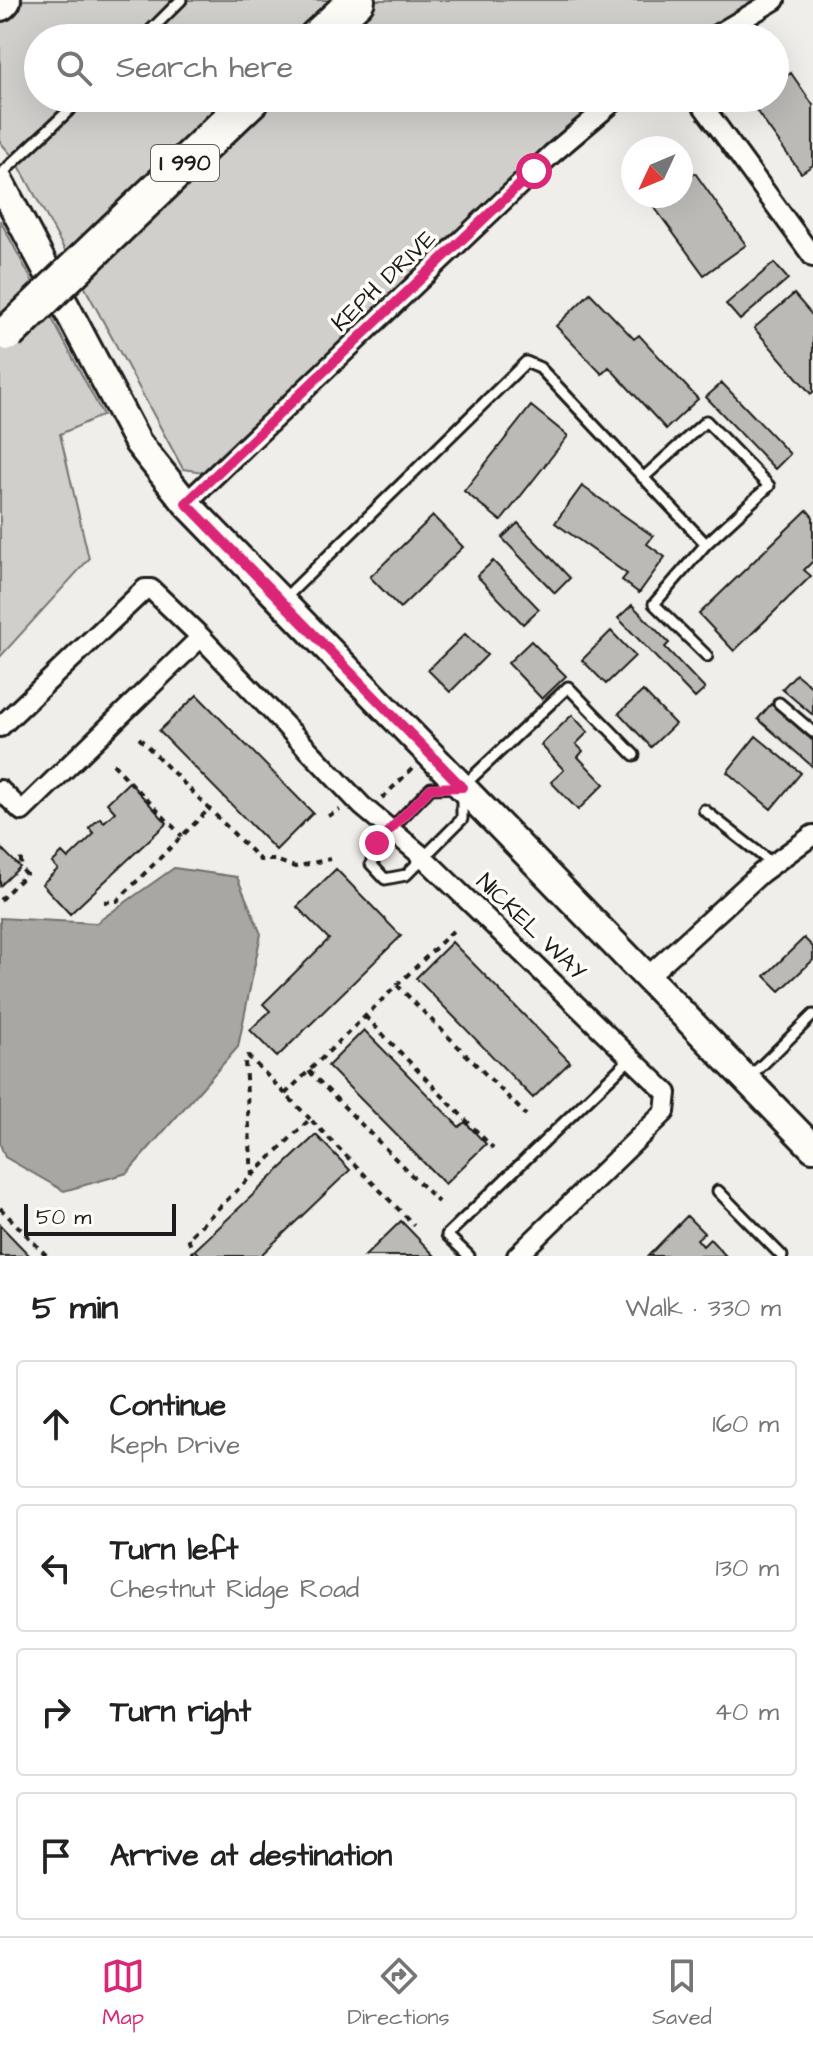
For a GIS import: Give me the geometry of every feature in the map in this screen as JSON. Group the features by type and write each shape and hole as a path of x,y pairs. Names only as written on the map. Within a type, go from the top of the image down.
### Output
{"highway":[{"path":"331,24 357,0"},
{"name":"I 990","path":"4,337 238,112"}],"street":[{"path":"735,24 775,0"},
{"name":"KEPH DRIVE","path":"186,503 552,154 602,112"},
{"path":"707,112 813,257"},
{"path":"0,182 138,443 186,503 812,1146"},
{"name":"NICKEL WAY","path":"0,727 145,589 151,589 362,806 422,856 632,1057 667,1093 665,1112 517,1256"},
{"path":"0,790 22,811 201,637"},
{"path":"647,977 773,864 813,835"}],"lane":[{"path":"157,24 181,0"},
{"path":"0,175 67,112"},
{"path":"281,601 526,362 540,368 706,544"},
{"path":"643,478 706,421 769,486 706,544 654,604 707,656"},
{"path":"462,787 462,819 406,875 385,879 371,864 377,843 390,827 431,788 462,787 568,687 634,755"},
{"path":"779,703 813,732"},
{"path":"704,810 773,864"},
{"path":"747,1080 813,1015"},
{"path":"469,1256 447,1235 632,1057"},
{"path":"718,1191 782,1256"}],"path":[{"path":"139,738 260,860 275,860 295,867 330,859"},
{"path":"113,764 182,836"},
{"path":"104,902 117,901 209,809"},
{"path":"0,900 26,874 22,870 20,853"},
{"path":"285,1094 456,928"},
{"path":"397,985 526,1115"},
{"path":"365,1016 493,1148"},
{"path":"252,1176 245,1062 248,1056 414,1225"},
{"path":"309,1071 438,1202"},
{"path":"194,1256 188,1238 310,1119"},
{"path":"0,1208 47,1256"}],"shaded area":[{"path":"0,0 775,0 735,24 24,24 24,112 603,112 217,474 183,469 16,160 0,142"},
{"path":"0,220 103,415 60,434 89,559 0,657"},
{"path":"174,868 237,877 261,934 238,1047 127,1173 64,1191 5,1157 0,1144 0,918 96,923"}],"building":[{"path":"791,73 813,105 813,165 801,173 757,112 789,112"},
{"path":"695,173 746,245 704,275 655,208 693,208"},
{"path":"774,263 788,279 740,320 726,304"},
{"path":"590,293 634,339 639,335 698,399 666,429 609,367 602,374 556,326"},
{"path":"794,294 813,316 811,394 754,328"},
{"path":"722,383 790,454 775,469 706,397"},
{"path":"531,406 568,436 501,521 464,491"},
{"path":"582,486 653,536 647,544 665,557 639,593 622,580 627,574 555,523"},
{"path":"807,510 813,517 813,561 804,570 811,576 734,651 699,614"},
{"path":"433,516 463,547 400,608 370,577"},
{"path":"518,523 570,578 555,593 502,538"},
{"path":"493,561 539,609 523,624 477,576"},
{"path":"632,605 669,643 665,647 705,689 695,698 618,618"},
{"path":"611,631 635,656 606,684 582,660"},
{"path":"465,634 487,655 450,692 428,670"},
{"path":"531,641 566,676 542,699 508,663"},
{"path":"796,674 813,688 813,715 782,689"},
{"path":"643,691 675,724 651,747 619,713"},
{"path":"197,695 313,813 276,850 159,731"},
{"path":"771,704 813,741 813,767 758,719"},
{"path":"572,715 588,732 576,744 583,751 578,757 604,784 578,810 551,782 564,770 541,745"},
{"path":"756,736 801,773 771,809 727,772"},
{"path":"129,782 167,823 70,914 42,884 58,869 52,863 62,853 68,859 94,834 89,828 100,818 104,822 115,812 107,803"},
{"path":"0,847 20,867 0,886"},
{"path":"336,869 401,936 277,1057 250,1030 270,1011 263,1004 329,939 297,907"},
{"path":"804,938 813,947 813,960 780,991 765,976"},
{"path":"452,942 570,1062 533,1098 416,978"},
{"path":"364,1030 459,1127 465,1122 486,1144 445,1184 328,1066"},
{"path":"316,1135 350,1170 260,1256 201,1256 195,1250"},
{"path":"687,1216 704,1233 697,1239 703,1246 710,1239 726,1256 648,1256"},
{"path":"401,1221 435,1256 365,1256"},
{"path":"0,1225 30,1256 0,1256"}],"route":[{"path":"377,843 431,788 462,787 186,503 534,171"}]}
